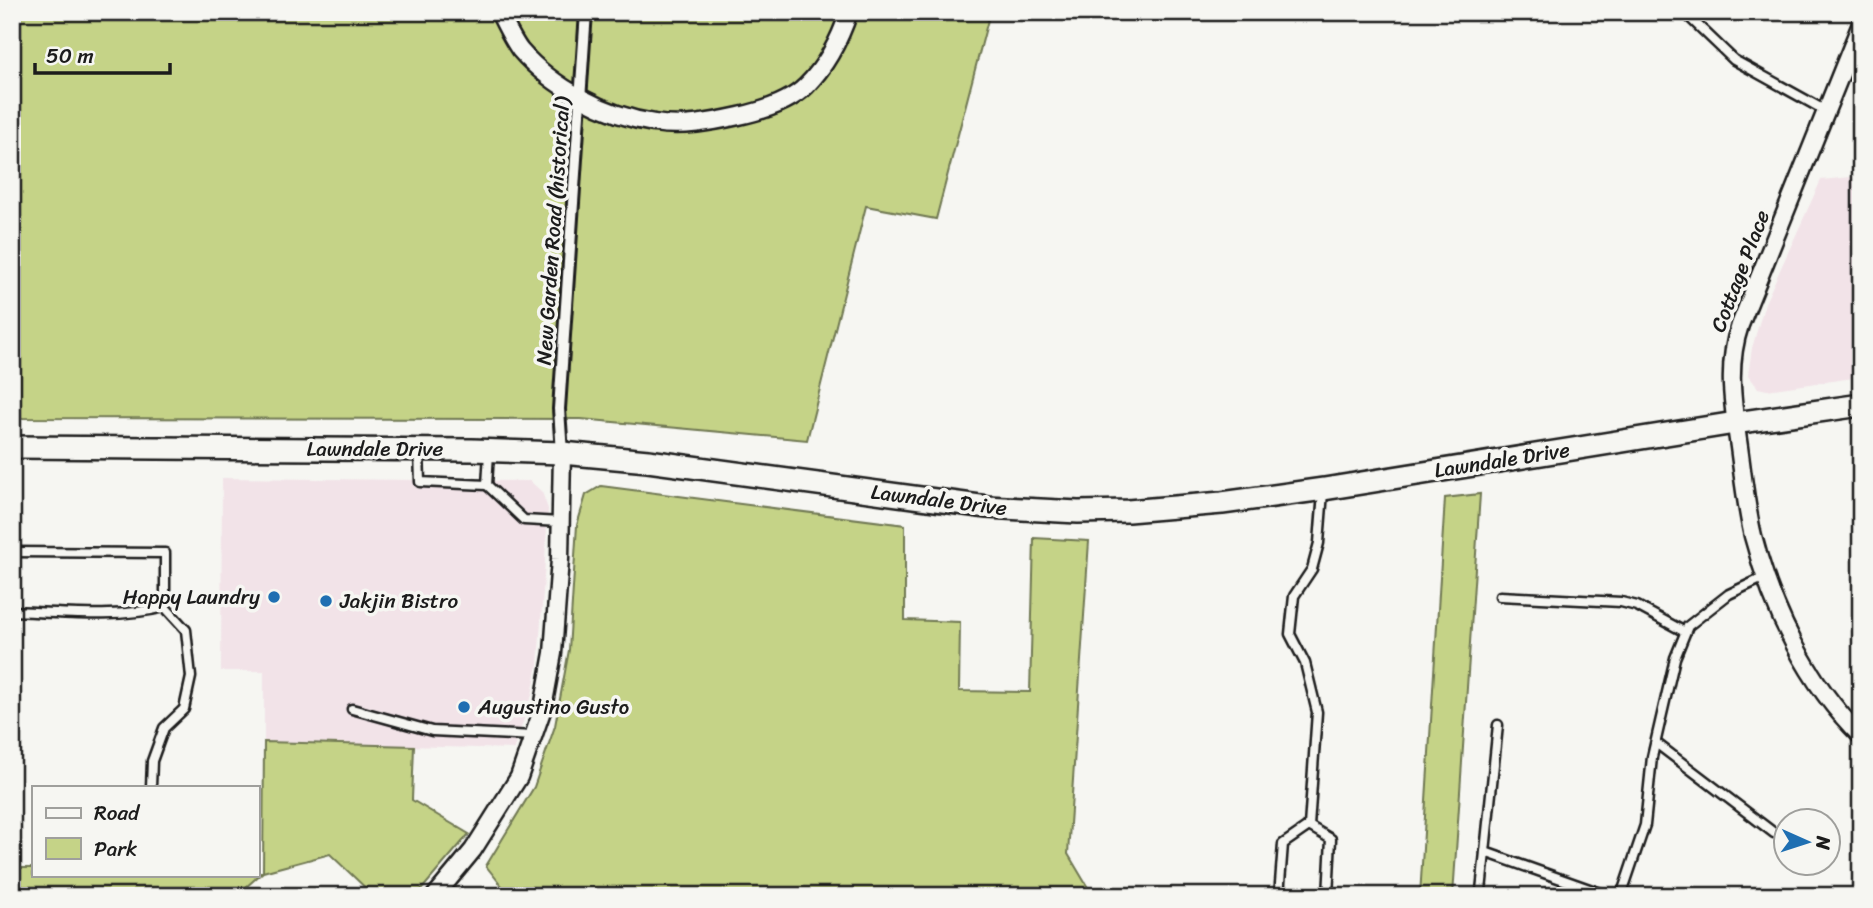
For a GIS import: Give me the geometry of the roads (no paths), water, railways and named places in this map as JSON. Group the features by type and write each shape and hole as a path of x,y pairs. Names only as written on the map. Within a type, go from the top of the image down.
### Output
{"main road":[{"name":"Lawndale Drive","path":"12,447 419,449 562,453 648,461 1031,511 1091,512 1176,508 1324,489 1735,422 1861,405"}],"street":[{"path":"499,12 520,49 549,75 582,98 620,115 655,124 686,125 753,113 785,101 805,87 826,63 849,12"},
{"name":"New Garden Road (historical)","path":"562,453 559,409 586,12"},
{"name":"Cottage Place","path":"1861,24 1734,342 1731,376 1735,422 1753,534 1765,577 1799,653 1825,693 1861,736"},
{"path":"435,896 473,850 519,777 543,708 553,653 562,453"}],"lane":[{"path":"1684,12 1734,60 1826,111"},
{"path":"419,449 421,482 487,485 524,520 560,522"},
{"path":"487,485 489,450"},
{"path":"1309,826 1317,712 1305,663 1290,634 1294,596 1312,569 1319,543 1324,489"},
{"path":"12,552 164,553 165,607 186,630 191,677 184,709 164,728 152,761 151,786"},
{"path":"1621,896 1645,825 1656,743 1675,658 1685,632 1688,626 1729,594 1765,577"},
{"path":"1500,596 1621,602 1637,606 1685,632"},
{"path":"12,611 148,612 165,607"},
{"path":"352,709 411,723 432,731 533,736"},
{"path":"1481,891 1498,725"},
{"path":"1656,743 1772,831"},
{"path":"1279,896 1283,844 1309,826"},
{"path":"1309,826 1331,839 1328,896"},
{"path":"1485,852 1609,896"}],"place":[{"name":"Happy Laundry","path":"274,597"},
{"name":"Jakjin Bistro","path":"326,601"},
{"name":"Augustino Gusto","path":"464,707"}]}
